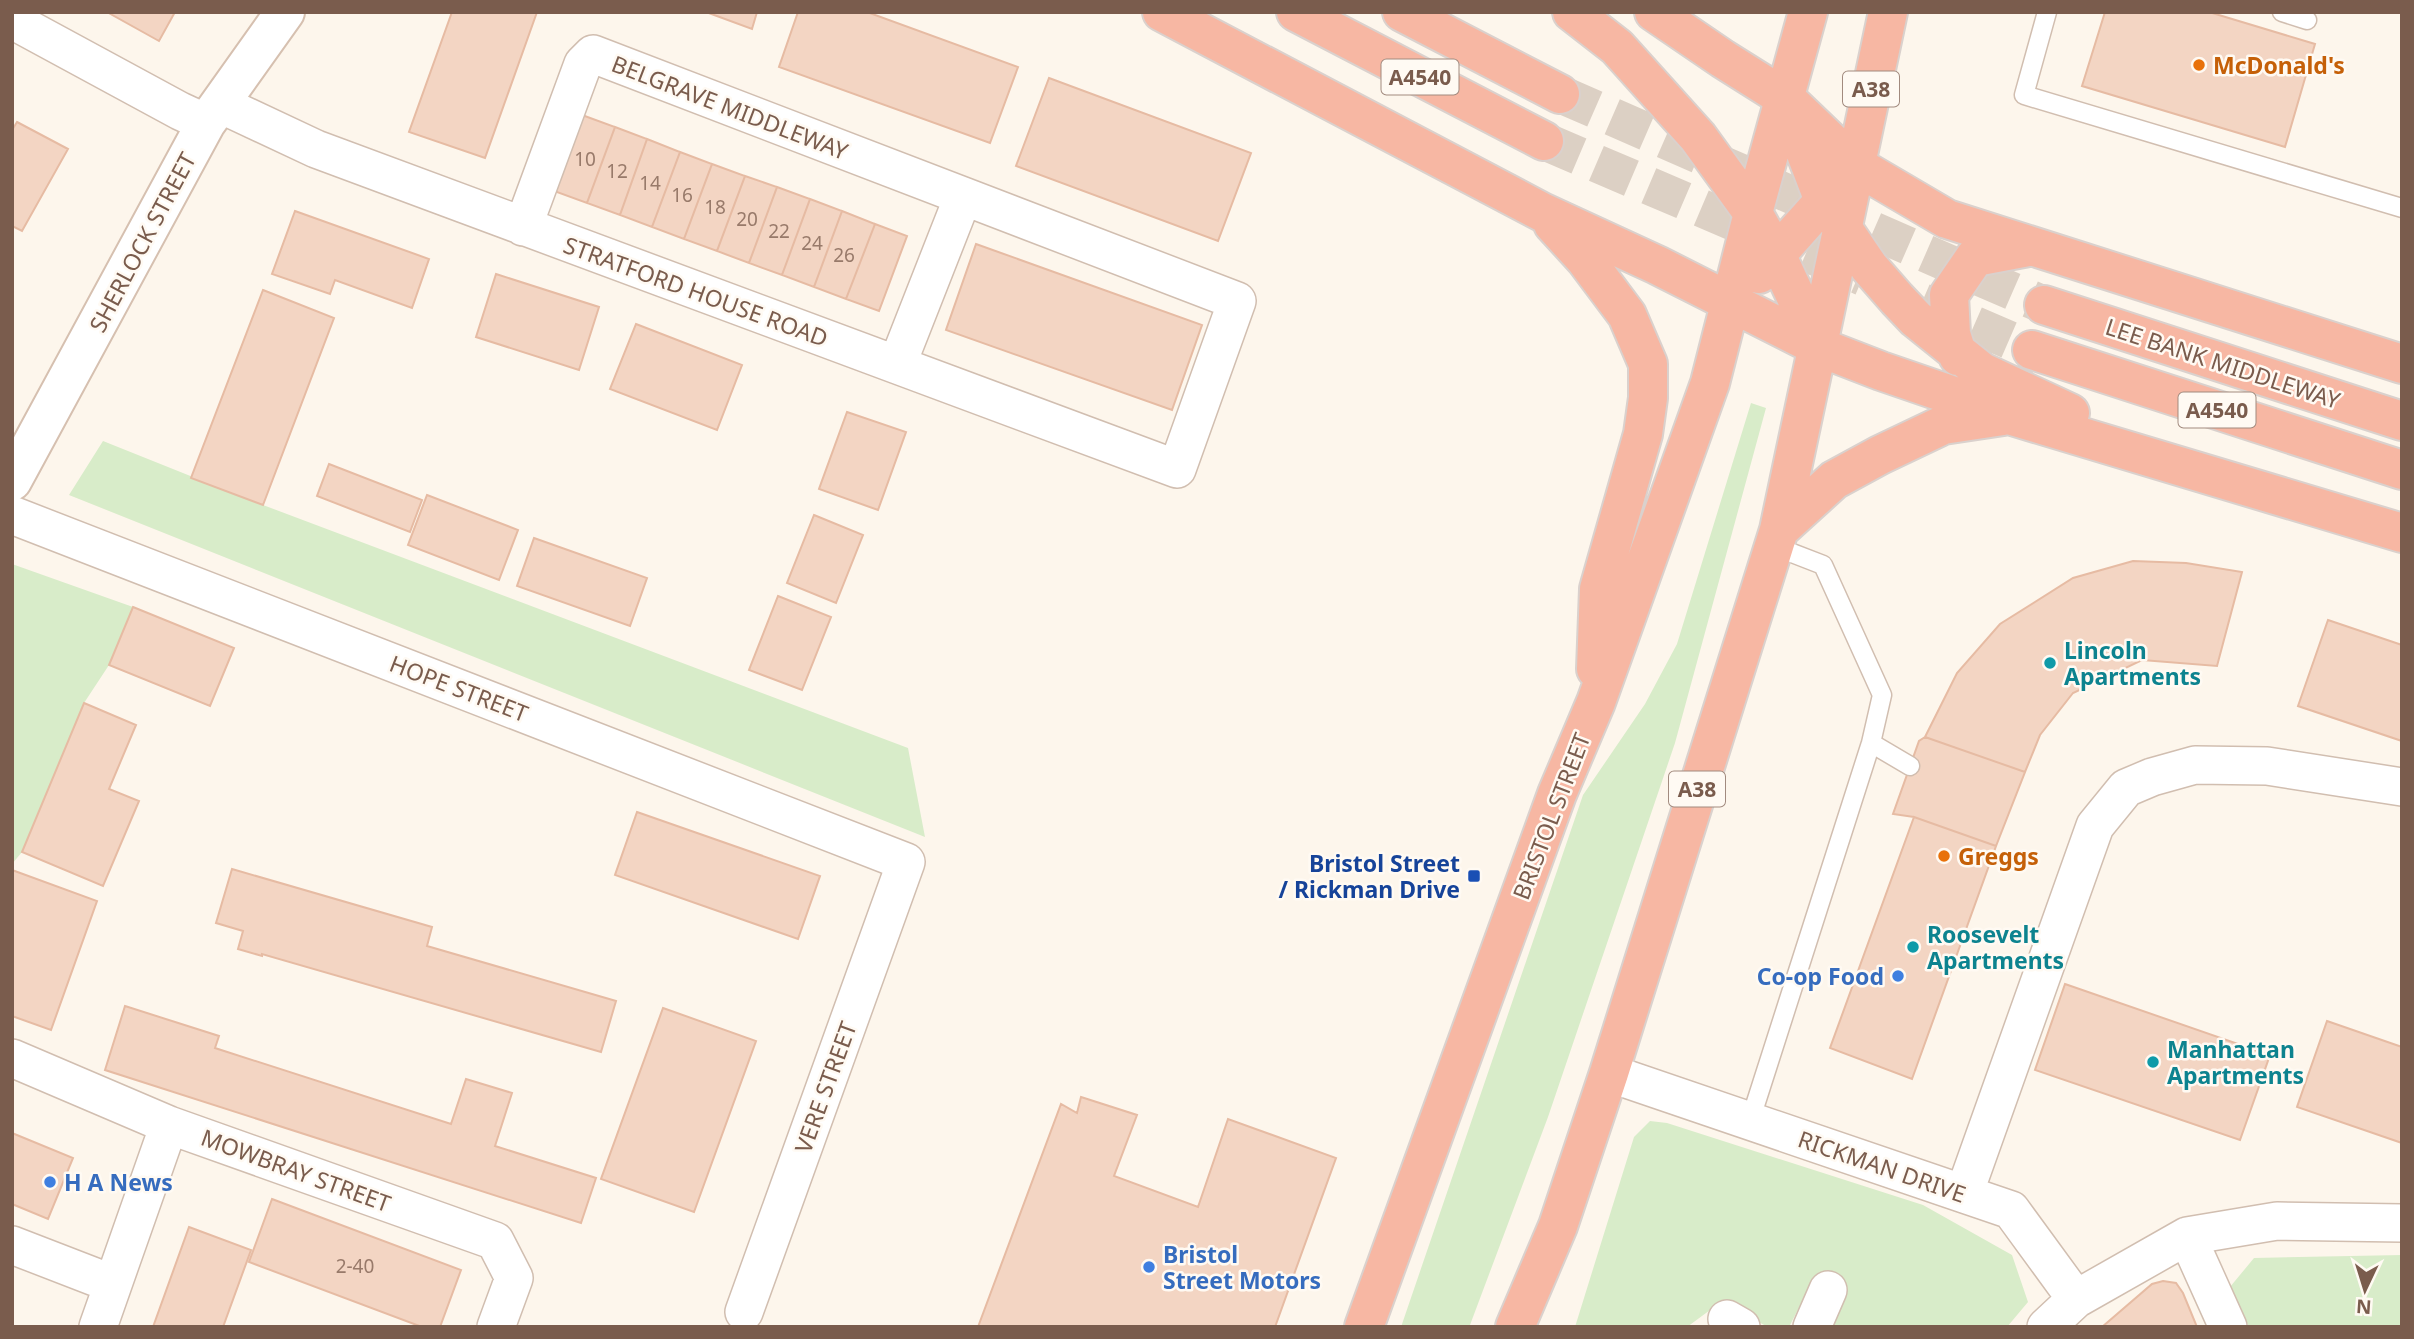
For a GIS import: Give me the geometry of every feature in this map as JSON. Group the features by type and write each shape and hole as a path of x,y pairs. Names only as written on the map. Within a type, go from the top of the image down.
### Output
{"highway":[{"path":"1162,12 1542,212 1819,347 2009,415 2402,533"},
{"name":"A4540","path":"1296,12 1544,141"},
{"name":"A4540","path":"1402,12 1560,94"},
{"path":"1572,12 1617,47 1698,137 1753,214 1819,347"},
{"path":"1654,12 1785,98 1855,166 1947,219 2402,364"},
{"name":"BRISTOL STREET","path":"1364,1327 1557,794 1595,702 1710,383 1808,12"},
{"name":"A38","path":"1515,1327 1558,1226 1609,1073 1777,538 1819,347 1834,216 1855,166 1888,12"},
{"path":"1785,98 1834,216 1869,267 1916,319 1958,356 1982,372 2189,468"},
{"path":"1542,212 1585,260 1627,316 1648,364 1648,398 1643,434 1599,589 1595,702"},
{"path":"1731,302 1776,256 1834,216"},
{"path":"1958,356 1951,334 1948,295 1975,257 2035,246"},
{"name":"LEE BANK MIDDLEWAY","path":"2043,305 2402,421"},
{"name":"LEE BANK MIDDLEWAY","path":"2032,350 2402,470"},
{"path":"1777,538 1834,480 1880,455 1943,425 2009,415"}],"street":[{"name":"SHERLOCK STREET","path":"12,481 213,114 285,12"},
{"name":"STRATFORD HOUSE ROAD","path":"12,20 180,111 213,114 316,149 1177,469"},
{"name":"BELGRAVE MIDDLEWAY","path":"523,227 583,64 593,54 1237,301 1177,469"},
{"path":"897,365 963,197"},
{"name":"HOPE STREET","path":"12,515 906,862"},
{"path":"1964,1194 2095,826 2126,788 2194,765 2267,766 2402,787"},
{"name":"VERE STREET","path":"744,1312 906,862"},
{"name":"MOWBRAY STREET","path":"12,1058 169,1125 495,1241 514,1278 496,1327"},
{"name":"RICKMAN DRIVE","path":"1609,1073 2011,1210 2076,1300"},
{"path":"98,1327 169,1125"},
{"path":"2046,1327 2076,1300 2187,1236 2277,1221 2402,1223"},
{"path":"2187,1236 2228,1327"},
{"path":"12,1245 113,1284"},
{"path":"1812,1327 1828,1290"}],"lane":[{"path":"2047,12 2024,95 2402,208"},
{"path":"2282,12 2308,20"},
{"path":"1750,1121 1871,743 1882,695 1823,565 1777,538"},
{"path":"1871,743 1910,766"}],"green space":[{"path":"1751,403 1766,408 1675,743 1548,1117 1470,1325 1401,1327 1583,795 1645,704 1677,644"},
{"path":"103,441 263,505 908,748 925,837 69,495"},
{"path":"12,564 133,607 109,665 84,703 22,852 12,864"},
{"path":"1650,1121 1667,1123 1923,1205 2012,1255 2028,1302 2007,1327 1822,1327 1839,1295 1813,1280 1789,1327 1768,1327 1721,1302 1687,1327 1575,1327 1634,1137"},
{"path":"2402,1255 2402,1327 2249,1327 2230,1287 2254,1258"}],"building":[{"path":"107,12 175,12 159,41"},
{"path":"452,12 537,12 485,158 409,132"},
{"path":"706,12 757,12 752,29"},
{"path":"798,12 867,12 1018,67 990,143 779,67"},
{"name":"McDonald's","path":"2105,12 2209,12 2315,44 2285,147 2082,86"},
{"path":"1049,78 1251,153 1218,241 1016,166"},
{"path":"582,115 615,127 587,203 554,191"},
{"path":"17,122 68,149 22,231 12,226 12,130"},
{"path":"615,127 647,139 620,215 587,203"},
{"path":"647,139 680,152 652,227 620,215"},
{"path":"680,152 712,164 684,239 652,227"},
{"path":"712,164 745,176 717,251 684,239"},
{"path":"745,176 777,187 749,263 717,251"},
{"path":"777,187 810,199 782,275 749,263"},
{"path":"810,199 842,211 814,287 782,275"},
{"path":"295,211 429,259 412,308 335,280 330,294 272,274"},
{"path":"842,211 875,224 846,299 814,287"},
{"path":"875,224 907,236 879,311 846,299"},
{"path":"976,244 1202,325 1172,410 946,330"},
{"path":"496,274 599,307 579,370 476,337"},
{"path":"263,290 334,318 263,505 191,478"},
{"path":"636,324 742,365 717,430 610,389"},
{"path":"847,412 906,432 878,510 819,489"},
{"path":"329,464 422,500 410,532 317,496"},
{"path":"427,495 518,530 499,580 408,545"},
{"path":"814,515 863,535 836,603 787,583"},
{"path":"534,538 647,578 630,626 517,586"},
{"name":"Lincoln Apartments","path":"2133,561 2186,563 2242,572 2217,666 2142,660 2073,693 2040,735 2025,772 1925,737 1957,673 2000,624 2073,578"},
{"path":"778,596 831,617 802,690 749,670"},
{"path":"133,607 234,648 210,706 109,665"},
{"path":"2328,620 2402,645 2402,741 2298,706"},
{"path":"84,703 136,725 109,789 139,801 103,886 22,852"},
{"path":"1925,737 2025,772 1996,846 1914,817 1893,814 1919,741"},
{"path":"637,812 820,876 798,939 615,875"},
{"name":"Roosevelt Apartments","path":"1914,817 1996,846 1912,1079 1830,1048"},
{"path":"232,869 432,927 427,946 616,1001 601,1052 238,949 243,931 216,923"},
{"path":"12,870 97,901 51,1030 12,1016"},
{"name":"Manhattan Apartments","path":"2065,984 2270,1055 2240,1140 2035,1070"},
{"path":"125,1006 219,1036 215,1048 451,1124 466,1079 512,1093 495,1146 596,1178 581,1223 105,1070"},
{"path":"663,1008 756,1041 694,1212 601,1179"},
{"path":"2327,1021 2402,1047 2402,1143 2297,1107"},
{"name":"Bristol Street Motors","path":"1081,1097 1137,1115 1114,1176 1198,1207 1228,1119 1336,1158 1275,1327 978,1327 1061,1104 1077,1113"},
{"path":"12,1133 73,1158 48,1219 12,1204"},
{"path":"272,1199 461,1270 440,1327 422,1327 249,1262"},
{"path":"189,1227 251,1250 223,1327 153,1327"},
{"path":"2163,1281 2176,1283 2197,1327 2102,1327 2152,1284"}],"tunnel":[{"path":"1560,94 2044,305"},
{"path":"1544,141 1863,277"},
{"path":"1922,302 2032,350"}],"place":[{"name":"McDonald's","path":"2199,65"},
{"name":"Lincoln Apartments","path":"2050,663"},
{"name":"Greggs","path":"1944,856"},
{"name":"Bristol Street / Rickman Drive","path":"1474,876"},
{"name":"Roosevelt Apartments","path":"1913,947"},
{"name":"Co-op Food","path":"1898,976"},
{"name":"Manhattan Apartments","path":"2153,1062"},
{"name":"H A News","path":"50,1182"},
{"name":"Bristol Street Motors","path":"1149,1267"}]}
